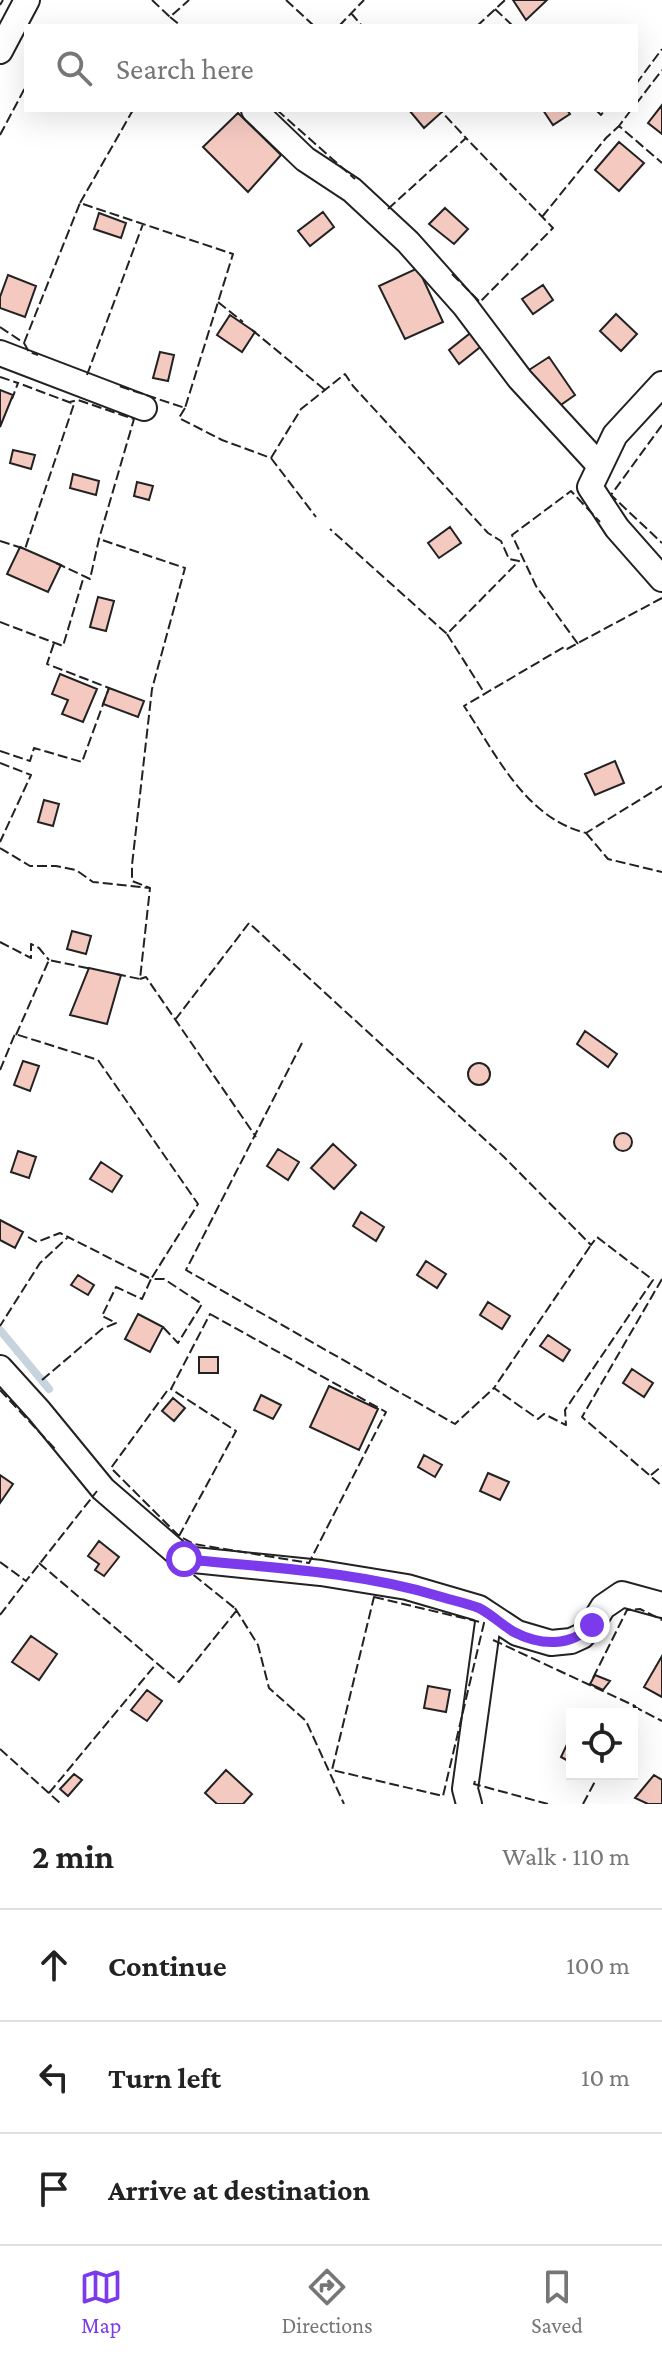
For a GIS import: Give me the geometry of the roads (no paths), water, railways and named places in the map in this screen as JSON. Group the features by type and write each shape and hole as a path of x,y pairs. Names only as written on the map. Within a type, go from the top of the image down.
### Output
{"street":[{"path":"1,50 27,0"},
{"path":"1,50 24,42"},
{"path":"256,112 305,159 352,190 408,242 465,306 520,379 600,466"},
{"path":"0,353 144,408"},
{"path":"662,384 615,435 590,487 617,528 662,579"},
{"path":"0,1368 103,1489 184,1559 321,1573 407,1587 479,1608 517,1633 551,1643 571,1641 582,1636 603,1607 622,1594 662,1605"},
{"path":"469,1804 465,1789 489,1615"}],"waterway":[{"path":"0,1330 49,1389"}]}
